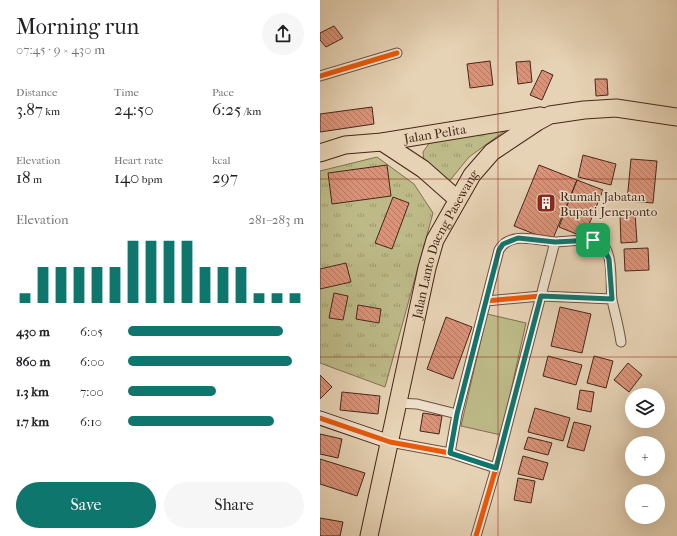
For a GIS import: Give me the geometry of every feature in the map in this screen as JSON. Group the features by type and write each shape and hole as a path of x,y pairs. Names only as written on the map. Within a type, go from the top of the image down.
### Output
{"highway":[{"name":"Jalan Lanto Daeng Pasewang","path":"369,536 397,403 431,254 435,240 457,198 472,175 492,152 550,114 616,108 677,116"},
{"name":"Jalan Pelita","path":"320,153 345,146 382,142 550,114"},
{"path":"382,142 418,165 457,198"}],"street":[{"path":"320,76 397,52"},
{"path":"450,453 457,414 499,250 503,244 518,238 555,242 593,240 601,243 609,259 612,299 618,320 621,342"},
{"path":"476,536 496,468 555,242"},
{"path":"486,301 541,296 612,299"},
{"path":"397,403 417,404 457,414"},
{"path":"320,418 390,442 450,453 496,468"}],"green space":[{"path":"506,130 469,157 447,184 424,162 423,152 430,142"},
{"path":"377,157 414,184 433,213 385,387 320,363 320,171"},
{"path":"487,314 526,323 501,435 461,426"}],"building":[{"path":"334,26 343,38 326,47 320,40 320,33"},
{"path":"490,61 493,85 470,88 467,64"},
{"path":"530,61 532,82 518,84 516,62"},
{"path":"542,70 553,75 542,100 530,95"},
{"path":"595,79 607,79 608,95 596,96"},
{"path":"372,107 374,124 320,132 320,114"},
{"path":"583,155 616,164 611,185 578,177"},
{"path":"631,159 657,161 653,203 627,201"},
{"path":"387,165 391,196 332,204 328,173"},
{"name":"Rumah Jabatan Bupati Jeneponto","path":"539,165 577,180 552,241 514,226"},
{"path":"577,180 603,190 584,237 559,227"},
{"path":"393,197 409,203 392,249 375,243"},
{"path":"635,213 637,242 621,243 620,214"},
{"path":"648,248 649,270 625,271 624,249"},
{"path":"346,263 351,282 320,289 320,269"},
{"path":"334,293 348,296 343,320 329,318"},
{"path":"358,305 381,309 379,323 356,319"},
{"path":"560,307 591,314 582,353 551,346"},
{"path":"446,317 472,327 453,379 427,369"},
{"path":"548,356 582,365 576,385 543,376"},
{"path":"594,356 613,361 606,388 587,383"},
{"path":"628,363 642,375 632,388 625,389 614,380"},
{"path":"320,375 332,387 320,399"},
{"path":"580,390 594,392 591,412 577,409"},
{"path":"342,392 380,396 378,414 340,410"},
{"path":"535,408 570,418 563,441 528,432"},
{"path":"423,413 442,416 439,434 420,431"},
{"path":"574,422 591,426 584,451 567,447"},
{"path":"320,434 342,439 338,458 320,454"},
{"path":"528,437 552,443 548,455 524,449"},
{"path":"523,456 548,463 543,480 518,474"},
{"path":"320,459 365,473 357,496 320,484"},
{"path":"518,478 535,481 531,503 514,500"},
{"path":"320,518 343,522 340,536 320,536"}],"cycle path":[{"path":"320,76 397,53"},
{"path":"476,536 496,468 450,453 457,414 499,250 510,240 524,238 555,242"},
{"path":"486,301 541,296 612,299"},
{"path":"320,418 390,442 450,453"}],"place":[{"name":"Rumah Jabatan Bupati Jeneponto","path":"546,203"}],"route":[{"path":"518,238 555,242 593,240 601,243 609,259 612,299 541,296 537,305 496,468 450,453 457,414 499,250 503,244 508,240 518,238"}]}
